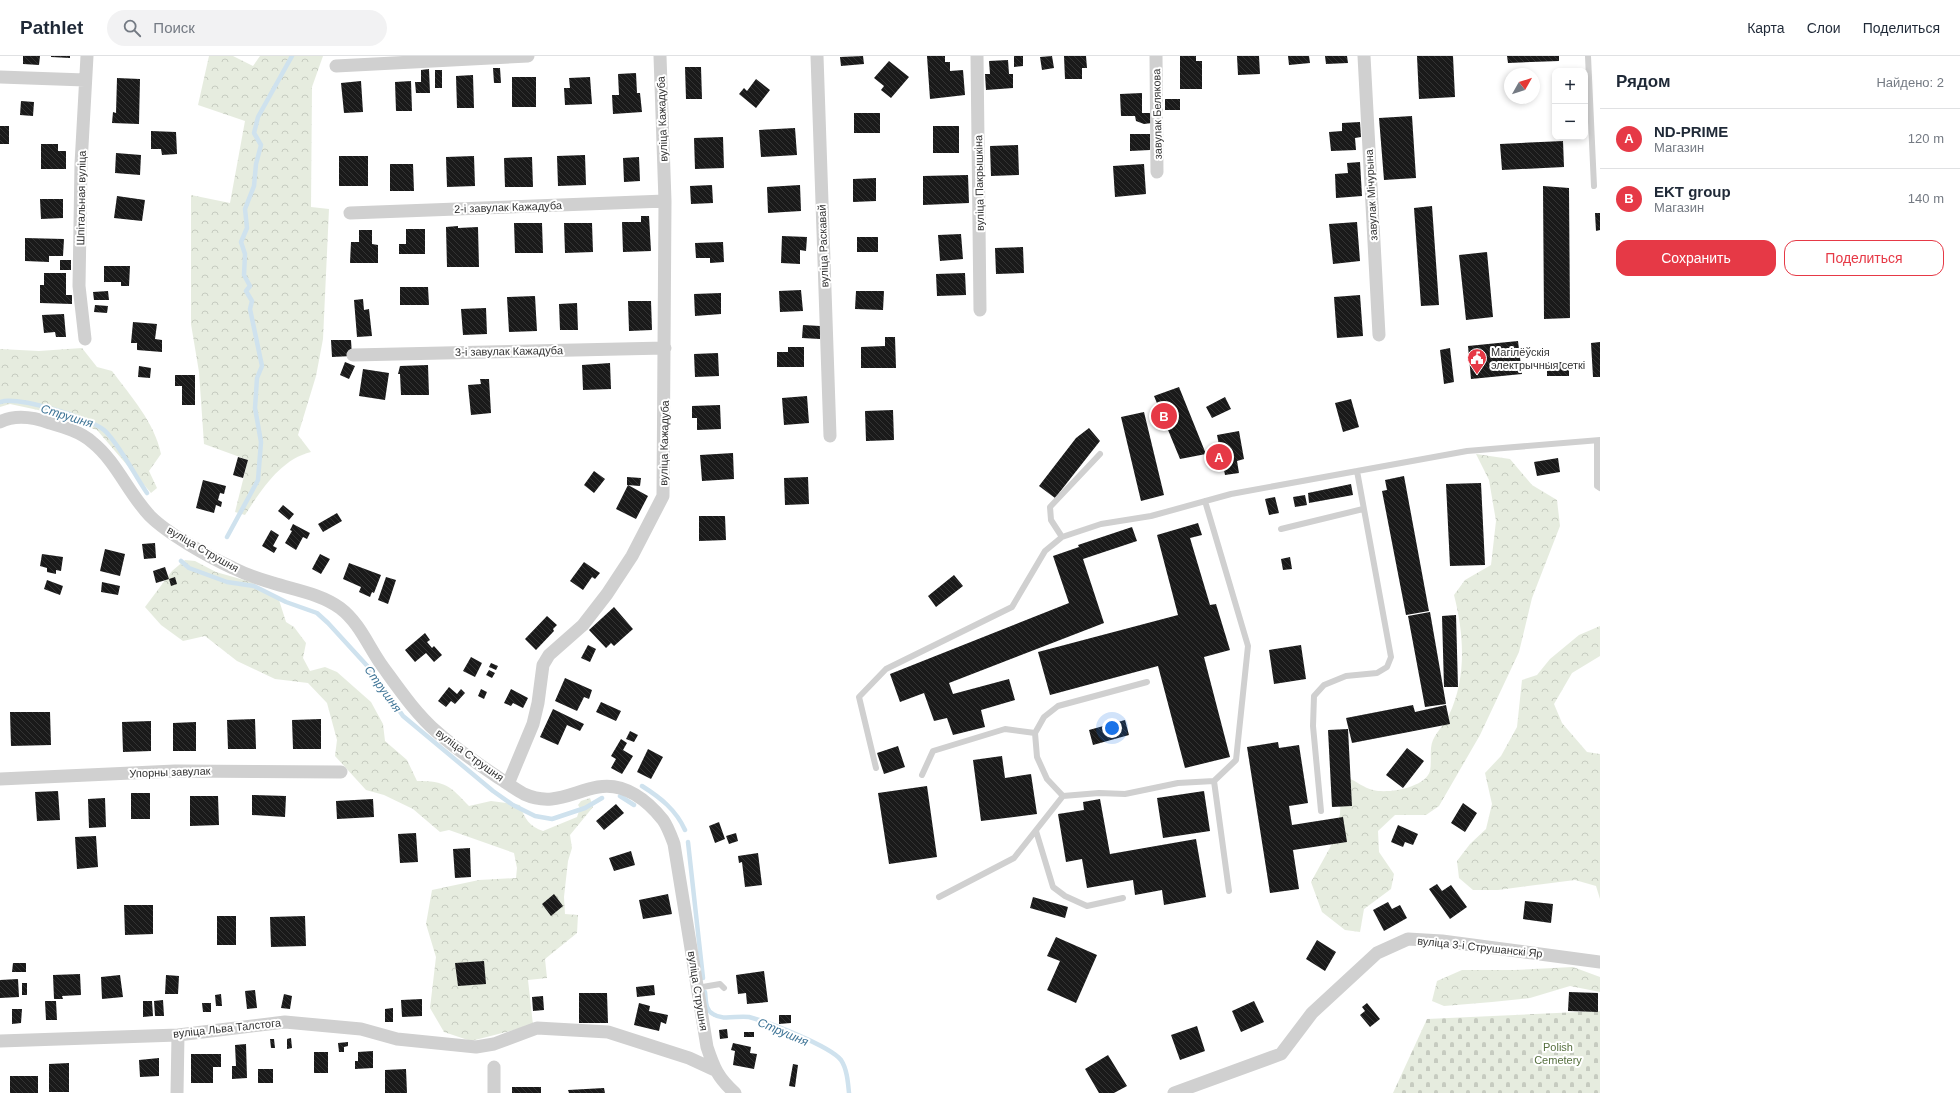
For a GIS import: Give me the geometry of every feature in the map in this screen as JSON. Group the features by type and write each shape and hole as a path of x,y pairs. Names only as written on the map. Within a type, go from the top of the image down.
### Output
{"street":[{"name":"Шпітальная вуліца","path":"85,339 78,286 87,56"},
{"path":"336,66 528,56"},
{"name":"вуліца Кажадуба","path":"508,784 533,724 538,703 543,665 549,655 583,625 607,594 632,556 663,496 665,201 660,56"},
{"name":"вуліца Раскавай","path":"816,56 830,436"},
{"name":"вуліца Пакрышкіна","path":"977,56 980,310"},
{"name":"завулак Белякова","path":"1156,56 1157,172"},
{"name":"завулак Мічурына","path":"1364,56 1379,335"},
{"path":"0,77 85,80"},
{"name":"2-і завулак Кажадуба","path":"350,213 665,201"},
{"name":"3-і завулак Кажадуба","path":"353,355 665,348"},
{"name":"вуліца Струшня","path":"0,422 6,419 20,417 37,418 71,430 92,441 106,455 135,499 151,517 173,533 232,568 269,582 325,599 341,609 359,628 381,665 436,732 484,769 525,794 546,800 565,797 600,786 622,787 633,792 664,822 674,844 707,1047 714,1070 723,1083 735,1093"},
{"name":"Упорны завулак","path":"0,779 175,771 341,772"},
{"name":"вуліца 3-і Струшанскі Яр","path":"1174,1093 1281,1054 1312,1013 1377,953 1408,939 1442,941 1600,962"},
{"name":"вуліца Льва Талстога","path":"0,1041 178,1034 285,1022 361,1029 397,1039 476,1047 494,1044 537,1028 608,1032 689,1058 714,1070"},
{"path":"177,1093 178,1034"},
{"path":"494,1067 494,1093"}],"lane":[{"path":"1588,56 1594,186"},
{"path":"876,768 859,697 886,669 1012,607 1045,551 1062,537 1101,524 1151,516 1231,494 1467,451 1598,441 1597,486 1600,488"},
{"path":"1062,537 1051,520 1050,507 1100,454"},
{"path":"1321,811 1313,726 1314,696 1324,685 1346,676 1377,673 1387,667 1391,657 1357,471"},
{"path":"939,896 1014,858 1063,796 1099,793 1125,794 1178,783 1214,781 1236,760 1248,646 1205,501"},
{"path":"1281,529 1363,509"},
{"path":"1063,796 1047,779 1037,757 1035,733 1044,717 1058,706 1147,682"},
{"path":"922,775 933,751 1005,729 1035,733"},
{"path":"1214,781 1229,891"},
{"path":"1036,831 1053,887 1065,896 1087,906 1123,898"},
{"path":"697,988 720,984 724,988"}],"green space":[{"path":"209,56 233,56 253,66 260,56 323,56 312,87 311,207 329,209 323,339 316,376 298,435 311,452 290,461 281,468 265,486 245,515 235,512 248,460 204,444 199,372 191,324 191,195 230,203 245,121 198,105"},
{"path":"82,348 97,367 112,371 148,420 161,454 149,471 157,488 151,493 97,430 38,410 10,404 0,407 0,349 39,351"},
{"path":"1476,454 1510,459 1532,485 1557,500 1560,526 1532,598 1519,652 1480,735 1439,806 1426,815 1395,815 1378,831 1379,852 1394,874 1391,889 1364,909 1360,932 1345,930 1322,912 1311,882 1332,844 1340,814 1341,789 1348,778 1370,789 1387,791 1413,786 1427,777 1430,771 1432,744 1449,715 1459,686 1462,640 1454,595 1465,580 1491,565 1496,521 1489,480"},
{"path":"185,560 195,561 216,572 251,582 279,600 286,622 294,627 306,643 303,658 310,671 325,667 337,672 371,702 383,724 385,741 407,760 417,781 435,782 447,786 469,806 491,801 520,805 523,814 528,821 534,827 543,831 577,817 580,808 578,805 581,801 590,798 593,807 570,835 572,848 568,861 564,897 565,914 578,915 577,933 545,959 547,978 528,980 533,1025 471,1041 444,1032 430,1008 436,957 426,924 432,890 479,880 516,878 517,868 514,853 449,830 440,832 413,809 384,795 366,790 335,756 337,740 327,703 308,683 275,679 237,661 205,636 183,641 161,625 145,607 172,571"},
{"path":"1600,626 1600,656 1572,673 1554,704 1562,723 1587,752 1600,754 1600,899 1596,886 1575,880 1498,890 1473,890 1459,878 1457,861 1470,844 1486,829 1492,804 1485,773 1501,756 1517,727 1522,680 1537,675 1550,659 1579,635"},
{"path":"1573,967 1600,977 1600,992 1570,986 1530,998 1444,1006 1432,1001 1437,981 1462,970 1514,970"},
{"name":"Polish Cemetery","path":"1600,1011 1600,1093 1393,1093 1427,1019"}],"building":[{"path":"23,56 40,56 39,65 23,64"},
{"path":"70,56 70,58 51,57"},
{"path":"863,56 864,64 841,66 840,57"},
{"path":"927,56 945,56 945,62 950,62 950,71 963,70 965,95 930,99"},
{"path":"1014,56 1023,56 1023,66 1014,67"},
{"path":"1052,56 1054,68 1042,70 1040,57"},
{"path":"1064,56 1086,56 1087,68 1082,68 1082,79 1065,79"},
{"path":"1180,56 1196,56 1196,61 1202,61 1202,89 1180,89"},
{"path":"1237,56 1259,56 1260,74 1238,75"},
{"path":"1288,56 1309,56 1310,63 1289,65"},
{"path":"1325,56 1347,56 1348,63 1326,64"},
{"path":"1417,56 1453,56 1455,97 1419,99"},
{"path":"1507,56 1559,56 1559,61 1508,63"},
{"path":"1008,60 1009,74 1013,74 1013,88 986,90 985,74 990,74 989,61"},
{"path":"889,61 909,77 891,98 881,90 884,86 874,78"},
{"path":"685,67 701,67 702,99 686,99"},
{"path":"493,68 500,68 501,83 494,83"},
{"path":"429,69 430,93 416,93 415,82 421,82 421,70"},
{"path":"435,70 442,70 442,88 435,88"},
{"path":"636,73 637,93 640,93 642,112 613,114 612,95 619,95 618,74"},
{"path":"473,75 474,108 457,108 456,76"},
{"path":"512,77 536,77 536,107 512,107"},
{"path":"590,77 592,104 565,105 564,88 570,88 569,78"},
{"path":"117,78 140,79 139,124 112,123 113,112 116,113"},
{"path":"756,79 770,90 756,108 739,94 744,88 747,91"},
{"path":"361,81 363,112 344,113 341,83"},
{"path":"411,81 412,111 396,111 395,82"},
{"path":"1142,93 1142,113 1151,113 1152,123 1144,124 1136,121 1135,116 1121,116 1120,94"},
{"path":"1165,99 1180,99 1180,110 1165,110"},
{"path":"21,101 34,102 33,116 20,115"},
{"path":"854,113 880,113 880,133 854,133"},
{"path":"1412,116 1416,178 1384,180 1379,118"},
{"path":"1360,122 1361,137 1355,138 1356,150 1331,151 1329,132 1342,131 1342,123"},
{"path":"0,126 9,126 9,144 0,144"},
{"path":"933,126 959,126 959,153 933,153"},
{"path":"795,128 797,155 761,157 759,130"},
{"path":"151,131 176,132 177,154 162,155 161,149 151,149"},
{"path":"1130,134 1150,134 1150,150 1130,151"},
{"path":"723,137 724,168 695,169 694,138"},
{"path":"1563,141 1564,167 1502,170 1500,144"},
{"path":"41,144 58,144 58,151 66,151 66,169 41,169"},
{"path":"1018,145 1019,175 991,176 990,146"},
{"path":"116,153 141,155 140,175 115,173"},
{"path":"585,155 586,185 558,186 557,156"},
{"path":"339,156 368,156 368,186 339,186"},
{"path":"474,156 475,186 447,187 446,157"},
{"path":"532,157 533,187 505,187 504,158"},
{"path":"639,157 640,181 624,182 623,158"},
{"path":"1360,162 1362,196 1336,198 1335,174 1348,173 1347,163"},
{"path":"390,164 413,164 414,191 390,191"},
{"path":"1144,164 1146,194 1115,197 1113,166"},
{"path":"968,175 969,203 923,205 923,176"},
{"path":"876,178 876,201 853,202 853,179"},
{"path":"712,185 713,203 691,204 690,186"},
{"path":"800,185 801,211 768,213 767,187"},
{"path":"1543,186 1569,188 1570,318 1544,319"},
{"path":"117,196 145,200 142,221 114,218"},
{"path":"40,199 63,199 63,218 41,219"},
{"path":"1432,206 1439,305 1421,306 1414,208"},
{"path":"1595,213 1600,213 1600,230 1596,231"},
{"path":"641,216 649,216 651,251 623,252 622,222 641,222"},
{"path":"1357,222 1360,261 1333,264 1329,224"},
{"path":"514,223 542,223 543,253 515,253"},
{"path":"564,223 592,223 593,252 565,253"},
{"path":"458,226 458,228 478,227 479,267 447,267 446,227"},
{"path":"406,229 425,229 425,254 399,254 399,244 406,244"},
{"path":"359,230 372,230 372,244 378,245 378,263 350,263 351,242 359,242"},
{"path":"961,234 963,259 940,261 938,235"},
{"path":"782,236 807,237 806,251 800,250 800,264 781,263"},
{"path":"857,237 878,237 878,252 857,252"},
{"path":"25,238 64,239 63,256 49,256 49,262 25,261"},
{"path":"723,242 724,262 710,263 710,258 696,258 695,243"},
{"path":"1023,247 1024,273 996,274 995,248"},
{"path":"1487,252 1493,317 1466,320 1459,255"},
{"path":"60,260 71,260 71,270 60,270"},
{"path":"104,266 130,266 129,286 121,286 121,282 104,282"},
{"path":"44,273 66,273 66,295 72,295 72,304 40,303 40,285 44,285"},
{"path":"965,273 966,295 937,296 936,274"},
{"path":"400,287 428,287 429,305 400,305"},
{"path":"801,290 803,311 780,312 779,291"},
{"path":"108,291 109,300 94,300 93,292"},
{"path":"856,291 884,291 883,310 855,309"},
{"path":"721,293 721,314 695,316 694,294"},
{"path":"1360,295 1363,336 1337,338 1334,297"},
{"path":"535,296 537,331 509,332 507,297"},
{"path":"363,299 364,310 369,309 372,336 357,337 354,300"},
{"path":"628,301 651,301 652,330 629,331"},
{"path":"577,303 578,330 560,330 559,304"},
{"path":"95,305 108,306 107,313 94,312"},
{"path":"486,308 487,334 463,335 461,309"},
{"path":"64,314 66,337 56,337 55,332 44,333 42,315"},
{"path":"133,322 157,324 155,339 162,340 162,352 137,350 137,343 131,343"},
{"path":"803,325 820,326 820,339 802,338"},
{"path":"885,337 895,337 896,368 861,368 861,347 885,346"},
{"path":"331,340 351,340 352,356 332,357"},
{"path":"1518,341 1522,374 1471,379 1468,346"},
{"path":"1600,342 1600,377 1593,377 1591,343"},
{"path":"788,347 804,347 804,367 777,367 777,352 788,352"},
{"path":"1450,348 1454,382 1444,384 1440,350"},
{"path":"718,353 719,376 695,377 694,354"},
{"path":"345,362 355,366 349,379 340,375"},
{"path":"1547,362 1569,362 1569,376 1547,376"},
{"path":"610,363 611,389 583,390 582,365"},
{"path":"428,365 429,395 401,395 400,374 398,374 400,366"},
{"path":"139,366 151,368 150,378 138,377"},
{"path":"363,369 389,373 385,400 359,396"},
{"path":"175,375 195,375 195,405 182,405 182,386 175,386"},
{"path":"480,379 489,379 491,413 471,415 468,385 481,384"},
{"path":"1179,387 1206,454 1180,459 1154,396"},
{"path":"807,396 809,423 784,425 782,398"},
{"path":"1225,397 1231,409 1212,418 1206,407"},
{"path":"1351,399 1359,427 1343,432 1335,403"},
{"path":"720,405 721,429 697,430 697,418 692,418 692,406"},
{"path":"893,410 894,440 866,441 865,411"},
{"path":"1144,412 1164,495 1141,501 1121,417"},
{"path":"1089,428 1100,441 1055,498 1039,486 1076,438"},
{"path":"1239,431 1244,459 1237,461 1239,473 1225,475 1217,435"},
{"path":"733,453 734,479 702,481 700,455"},
{"path":"238,457 248,460 243,478 233,475"},
{"path":"1558,458 1560,472 1537,476 1534,462"},
{"path":"594,471 605,479 594,493 584,485"},
{"path":"1404,476 1429,611 1406,615 1382,491 1387,490 1385,480"},
{"path":"627,477 641,478 640,486 627,485"},
{"path":"808,477 809,504 785,505 784,478"},
{"path":"203,480 226,486 224,494 220,493 218,500 222,502 221,507 216,505 214,513 196,508"},
{"path":"1481,483 1485,565 1450,566 1446,484"},
{"path":"1351,484 1353,495 1309,503 1308,493"},
{"path":"628,485 648,496 636,519 616,509"},
{"path":"1305,495 1307,505 1295,507 1293,497"},
{"path":"1275,497 1279,513 1269,515 1265,499"},
{"path":"283,505 294,514 289,520 278,511"},
{"path":"337,513 342,521 323,532 318,524"},
{"path":"699,516 725,516 726,540 699,541"},
{"path":"1198,523 1202,535 1190,538 1210,605 1216,604 1230,650 1204,657 1230,757 1185,768 1158,666 1050,695 1038,652 1178,615 1157,535"},
{"path":"293,524 310,533 307,539 303,537 296,550 285,543 292,531 290,530"},
{"path":"1132,527 1137,541 1083,559 1104,623 949,683 953,694 1009,679 1015,700 981,710 985,727 953,735 947,718 934,721 924,693 900,702 890,674 1069,603 1053,556 1079,547 1078,545"},
{"path":"271,530 279,535 273,546 277,548 274,553 262,546"},
{"path":"155,543 156,558 144,559 142,544"},
{"path":"105,549 125,554 120,576 100,571"},
{"path":"42,554 63,557 61,571 56,570 56,574 47,572 47,568 40,566"},
{"path":"320,554 330,559 321,574 312,569"},
{"path":"1290,557 1292,569 1283,570 1281,559"},
{"path":"584,562 600,573 595,579 592,577 583,590 570,581"},
{"path":"349,563 381,575 374,593 372,592 370,597 359,592 361,587 343,579"},
{"path":"165,567 169,579 156,583 153,571"},
{"path":"954,575 963,586 936,607 928,596"},
{"path":"175,577 177,584 171,586 169,579"},
{"path":"386,577 396,580 388,604 378,600"},
{"path":"47,580 63,586 60,595 44,589"},
{"path":"102,582 120,586 118,595 101,592"},
{"path":"614,607 633,629 614,646 611,643 606,648 589,630"},
{"path":"1430,612 1446,704 1425,707 1408,616"},
{"path":"1456,615 1458,687 1444,687 1442,616"},
{"path":"547,616 557,625 553,629 554,631 536,650 525,639"},
{"path":"425,633 430,640 427,642 432,648 434,646 442,655 434,662 426,653 415,662 405,650"},
{"path":"588,645 596,649 590,662 581,658"},
{"path":"1301,645 1306,679 1274,684 1269,650"},
{"path":"471,657 482,663 475,677 463,671"},
{"path":"491,663 498,666 496,670 489,667"},
{"path":"489,670 495,673 492,678 486,675"},
{"path":"565,678 592,690 589,699 584,697 577,711 555,701"},
{"path":"449,687 457,694 461,689 465,693 455,704 451,701 446,707 438,701"},
{"path":"481,689 487,692 484,699 478,696"},
{"path":"511,689 528,698 523,708 513,703 511,706 504,703"},
{"path":"601,702 621,711 616,721 596,712"},
{"path":"1413,705 1415,712 1446,705 1450,724 1352,743 1346,718"},
{"path":"553,709 584,724 580,731 567,725 558,745 540,737"},
{"path":"10,712 50,712 51,745 11,746"},
{"path":"255,719 256,749 228,749 227,720"},
{"path":"321,719 321,749 293,749 292,720"},
{"path":"1125,720 1129,735 1093,745 1089,730"},
{"path":"151,721 151,751 123,752 122,722"},
{"path":"196,722 196,751 173,751 173,723"},
{"path":"1348,729 1352,806 1332,807 1328,730"},
{"path":"630,731 638,735 634,742 626,739"},
{"path":"621,739 627,743 623,750 633,756 622,774 611,768 616,759 611,756"},
{"path":"1278,742 1279,748 1299,745 1308,803 1289,806 1292,825 1343,817 1347,842 1293,850 1299,889 1270,893 1247,747"},
{"path":"898,746 905,767 884,774 877,753"},
{"path":"1407,748 1424,761 1403,788 1386,775"},
{"path":"648,749 663,757 651,779 637,772"},
{"path":"1002,756 1005,778 1031,774 1037,814 981,821 973,760"},
{"path":"927,786 937,857 889,864 878,793"},
{"path":"58,791 60,820 37,821 35,792"},
{"path":"1204,791 1210,831 1163,838 1157,798"},
{"path":"131,793 150,793 150,819 131,819"},
{"path":"252,795 286,796 285,817 252,815"},
{"path":"190,796 218,796 219,825 190,826"},
{"path":"105,798 106,827 89,828 88,799"},
{"path":"373,799 374,817 337,819 336,801"},
{"path":"1100,799 1110,854 1196,839 1206,897 1164,905 1162,890 1135,895 1133,880 1087,888 1082,859 1066,862 1058,814 1084,810 1083,802"},
{"path":"1463,803 1477,813 1465,832 1451,823"},
{"path":"616,804 624,813 604,830 596,821"},
{"path":"719,822 725,839 715,843 709,826"},
{"path":"1398,825 1418,834 1413,845 1405,842 1403,847 1391,842"},
{"path":"416,833 418,862 400,863 398,834"},
{"path":"736,833 738,841 729,844 726,836"},
{"path":"96,836 98,867 77,869 75,837"},
{"path":"470,848 471,877 455,878 453,849"},
{"path":"631,851 635,865 614,871 609,858"},
{"path":"758,853 762,885 745,887 742,862 739,863 738,856"},
{"path":"1437,884 1442,891 1451,885 1467,907 1450,919 1429,889"},
{"path":"554,894 563,906 551,916 542,904"},
{"path":"668,894 672,914 643,919 639,900"},
{"path":"1033,897 1068,907 1065,918 1030,908"},
{"path":"1525,901 1553,904 1551,923 1523,919"},
{"path":"1388,902 1392,909 1400,905 1407,918 1384,931 1373,910"},
{"path":"124,905 153,905 153,934 125,935"},
{"path":"217,916 236,916 236,945 217,945"},
{"path":"305,916 306,946 271,947 270,917"},
{"path":"1056,937 1097,955 1076,1003 1047,990 1060,961 1047,956"},
{"path":"1317,940 1336,952 1325,971 1306,959"},
{"path":"484,961 486,984 458,986 455,963"},
{"path":"13,963 26,963 26,972 12,972"},
{"path":"764,971 768,1002 747,1004 746,993 738,994 736,975"},
{"path":"80,974 81,995 62,996 63,999 54,999 53,975"},
{"path":"120,975 123,997 102,999 101,977"},
{"path":"166,975 179,976 178,994 165,994"},
{"path":"18,979 19,997 0,998 0,980"},
{"path":"22,983 27,983 27,995 22,995"},
{"path":"654,985 655,995 637,997 636,987"},
{"path":"255,990 257,1008 247,1009 245,991"},
{"path":"1569,992 1598,993 1598,1012 1568,1011"},
{"path":"579,993 607,993 608,1023 579,1023"},
{"path":"221,994 222,1006 216,1006 215,995"},
{"path":"284,994 292,996 290,1009 281,1008"},
{"path":"543,996 544,1010 533,1011 532,997"},
{"path":"422,999 422,1016 402,1017 401,1000"},
{"path":"163,1000 164,1016 155,1016 154,1001"},
{"path":"45,1001 56,1001 57,1020 46,1020"},
{"path":"143,1001 152,1001 153,1016 143,1017"},
{"path":"1254,1001 1264,1022 1241,1032 1232,1011"},
{"path":"202,1003 211,1003 211,1012 203,1012"},
{"path":"639,1003 650,1006 649,1011 668,1015 666,1024 661,1022 659,1031 634,1025"},
{"path":"1367,1003 1380,1019 1370,1027 1360,1015 1365,1011 1362,1007"},
{"path":"393,1008 393,1022 385,1022 385,1009"},
{"path":"12,1009 22,1009 21,1023 12,1024"},
{"path":"779,1015 791,1015 791,1023 779,1024"},
{"path":"1197,1026 1205,1051 1180,1060 1171,1035"},
{"path":"727,1029 728,1038 720,1039 719,1030"},
{"path":"744,1032 754,1032 754,1037 744,1037"},
{"path":"291,1038 292,1048 287,1049 287,1039"},
{"path":"270,1039 274,1039 275,1048 271,1048"},
{"path":"348,1042 348,1046 344,1047 344,1052 339,1052 338,1043"},
{"path":"733,1043 751,1047 750,1053 757,1054 754,1069 733,1065 735,1051 731,1050"},
{"path":"246,1044 247,1078 232,1079 232,1066 236,1066 235,1045"},
{"path":"373,1051 373,1068 355,1069 355,1061 358,1061 358,1052"},
{"path":"314,1052 328,1052 328,1073 314,1073"},
{"path":"191,1054 221,1054 221,1067 213,1067 213,1083 191,1083"},
{"path":"1108,1055 1127,1086 1114,1093 1099,1093 1085,1069"},
{"path":"159,1058 159,1076 140,1077 139,1060"},
{"path":"69,1063 69,1092 49,1092 49,1064"},
{"path":"793,1064 798,1065 795,1087 789,1086"},
{"path":"258,1069 273,1069 273,1083 258,1083"},
{"path":"406,1069 407,1093 385,1093 385,1070"},
{"path":"10,1076 38,1076 38,1093 10,1093"},
{"path":"512,1087 541,1087 541,1093 512,1093"},
{"path":"604,1088 605,1093 569,1093 568,1090"}],"waterway":[{"path":"227,537 258,480 261,442 255,408 257,378 262,366 250,309 252,301 246,291 250,286 244,275 245,254 241,242 247,228 245,209 254,186 256,164 261,145 254,133 258,117 292,56"},
{"name":"Струшня","path":"0,402 22,402 54,409 96,425 109,435 147,493"},
{"name":"Струшня","path":"181,561 189,568 227,582 254,586 286,602 317,613 371,670 403,716 493,791 513,805 535,816 552,819 585,808 602,798"},
{"name":"Струшня","path":"642,786 672,810 685,830"},
{"name":"Струшня","path":"620,796 634,805"},
{"name":"Струшня","path":"688,842 703,978"},
{"name":"Струшня","path":"705,992 707,1007 710,1012 717,1016 749,1017 798,1035 835,1054 845,1067 849,1093"}],"place":[{"name":"Магілёўскія электрычныя сеткі","path":"1477,375"},
{"name":"EKT group","path":"1164,416"},
{"name":"ND-PRIME","path":"1219,457"}]}
